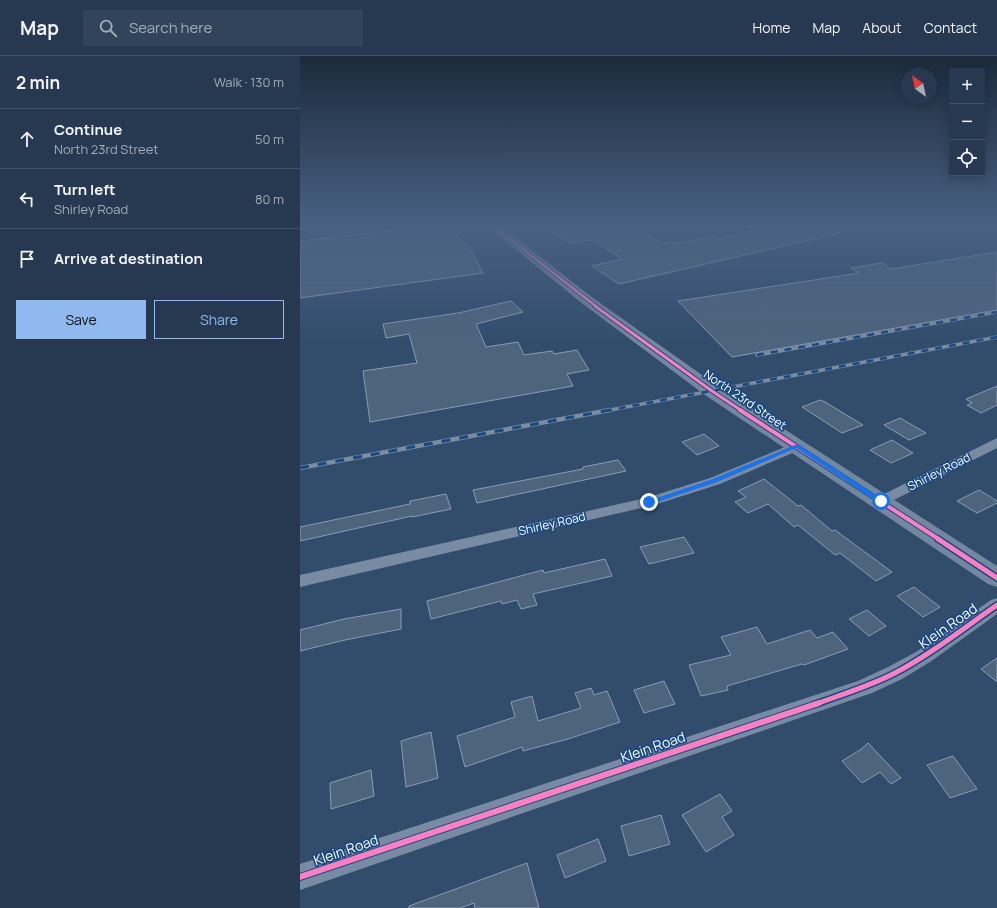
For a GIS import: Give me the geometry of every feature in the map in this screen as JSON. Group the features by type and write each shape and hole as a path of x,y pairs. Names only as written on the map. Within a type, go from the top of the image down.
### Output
{"main road":[{"name":"North 23rd Street","path":"543,265 625,329 712,391 997,578"}],"street":[{"name":"Shirley Road","path":"881,501 997,442"},
{"name":"Shirley Road","path":"300,581 649,502 715,481 797,446"},
{"name":"Klein Road","path":"300,877 865,687 895,673 923,657 997,605"}],"building":[{"path":"300,265 479,265 483,273 300,298"},
{"path":"597,265 702,265 619,284 592,266"},
{"path":"871,265 885,265 891,269 917,265 997,265 997,310 732,357 678,301 859,273 851,268"},
{"path":"511,301 523,312 476,324 486,347 518,342 524,355 552,351 554,354 577,350 589,370 567,374 573,386 370,422 363,371 417,363 409,334 386,338 383,324 458,313"},
{"path":"997,386 997,405 981,413 967,405 972,403 966,399"},
{"path":"820,400 863,425 842,433 802,407"},
{"path":"900,418 926,433 909,440 884,425"},
{"path":"704,434 719,446 697,455 682,442"},
{"path":"892,440 913,453 891,463 870,450"},
{"path":"618,460 626,471 477,503 473,490 583,469 583,467"},
{"path":"764,479 798,506 801,505 832,531 835,530 892,572 876,581 840,553 835,555 798,525 794,527 768,504 748,513 735,502 746,497 738,491"},
{"path":"979,490 997,501 997,503 977,513 957,501"},
{"path":"446,494 451,509 412,516 300,541 300,527 410,504 410,501"},
{"path":"684,537 694,553 649,564 640,547"},
{"path":"605,559 612,576 533,594 537,605 521,609 517,600 502,604 501,601 431,619 427,601 543,570 544,573"},
{"path":"914,587 940,607 923,617 897,596"},
{"path":"401,609 401,629 300,651 300,630 344,619"},
{"path":"867,610 886,626 869,636 849,619"},
{"path":"757,627 767,644 810,630 817,638 833,632 848,649 804,665 802,664 727,686 728,690 701,696 689,665 731,655 721,637"},
{"path":"997,658 997,682 981,669"},
{"path":"664,681 675,704 644,713 634,690"},
{"path":"591,688 594,695 607,691 620,722 568,739 523,751 522,747 465,767 457,736 515,717 511,702 532,696 538,721 581,708 575,693"},
{"path":"431,732 438,778 406,787 401,741"},
{"path":"868,743 901,778 891,784 880,772 862,783 842,761 860,750"},
{"path":"953,756 977,789 950,798 927,765"},
{"path":"371,770 374,796 331,809 330,783"},
{"path":"720,794 732,811 722,817 734,835 706,852 682,815"},
{"path":"661,815 670,844 629,856 621,826"},
{"path":"598,839 606,861 565,878 557,855"},
{"path":"527,863 539,908 475,908 474,903 460,908 409,908 409,906"}],"railway":[{"path":"757,355 997,312"},
{"path":"605,411 997,337"},
{"path":"300,468 610,410"}],"cycle path":[{"path":"542,265 588,301 712,391 997,578"},
{"path":"300,877 865,687 895,673 923,657 997,605"}],"route":[{"path":"649,502 715,481 797,446 881,501"}]}
